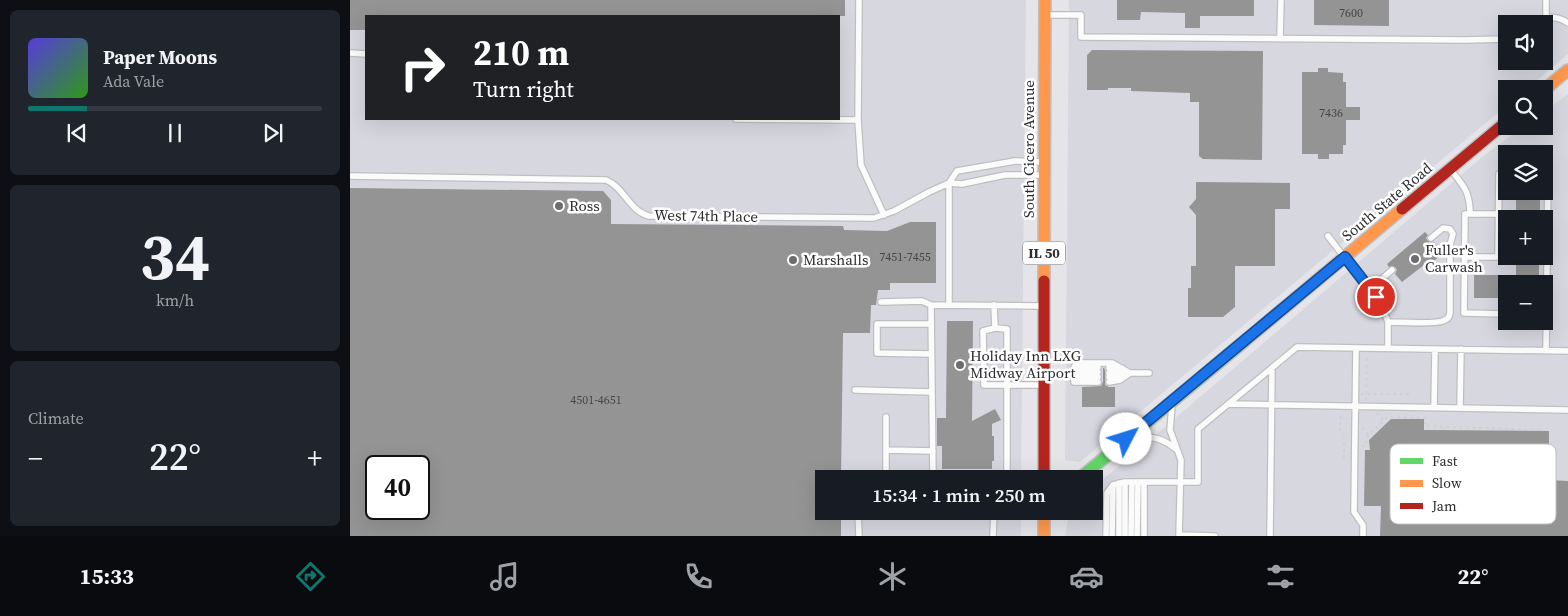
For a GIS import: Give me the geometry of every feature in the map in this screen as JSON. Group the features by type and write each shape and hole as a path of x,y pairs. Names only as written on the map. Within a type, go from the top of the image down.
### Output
{"street":[{"name":"South Cicero Avenue","path":"1044,470 1045,0"},
{"path":"1553,82 1568,70"},
{"name":"South State Road","path":"1090,470 1498,129"},
{"path":"1044,520 1044,536"}],"lane":[{"path":"859,0 858,120 861,165 884,215"},
{"path":"1280,0 1280,38"},
{"path":"1546,0 1546,15"},
{"path":"1045,15 1081,15 1081,36 1498,39"},
{"path":"1553,17 1557,17 1568,23"},
{"path":"350,53 365,54"},
{"path":"840,120 858,120"},
{"name":"West 74th Place","path":"949,184 957,171 1015,162 1044,162"},
{"path":"1450,169 1465,187 1468,194 1470,214"},
{"name":"West 74th Place","path":"350,176 606,180 618,187 636,210 649,216 874,218 949,184 962,184 1005,175 1044,175"},
{"path":"949,184 949,305"},
{"path":"1546,275 1547,200"},
{"path":"1498,214 1465,214 1464,313 1498,314"},
{"path":"1388,322 1441,322 1448,317 1453,303 1452,230 1443,228 1431,238"},
{"path":"1328,236 1382,306 1388,322 1388,348"},
{"path":"1450,313 1450,245 1453,238"},
{"path":"1465,256 1498,257"},
{"path":"1370,289 1392,270"},
{"path":"881,302 922,301 931,305 1044,306"},
{"path":"931,305 934,470"},
{"path":"994,305 995,328"},
{"path":"931,324 877,324 877,352 931,354"},
{"path":"1007,470 1007,385 1007,329 995,328 983,331 984,385 1007,385 1044,385"},
{"path":"1545,330 1546,351"},
{"path":"1106,536 1107,497 1109,490 1128,482 1198,482 1198,429 1297,347 1568,351"},
{"path":"1356,348 1354,512 1363,525 1363,536"},
{"path":"1434,408 1435,349"},
{"path":"1460,408 1461,349"},
{"path":"1074,375 1077,363 1112,363 1130,373"},
{"path":"1109,375 1124,368"},
{"path":"1270,536 1272,368"},
{"path":"1109,375 1116,381 1130,373"},
{"path":"1109,375 1149,373"},
{"path":"1074,375 1098,375 1074,375"},
{"path":"855,390 932,392"},
{"path":"1172,401 1170,430 1181,460 1179,536 1216,536"},
{"path":"1228,404 1568,410"},
{"path":"886,417 886,470"},
{"path":"1126,439 1150,437 1160,439 1168,442 1179,451"},
{"path":"886,450 933,451"},
{"path":"1112,536 1128,482"},
{"path":"1119,536 1128,482"},
{"path":"1125,536 1128,482"},
{"path":"1128,482 1131,536"},
{"path":"1128,482 1137,536"},
{"path":"1128,482 1144,536"},
{"path":"858,520 858,536"},
{"path":"994,520 994,536"}],"path":[{"path":"1367,348 1366,402 1384,421"},
{"path":"1356,394 1409,394"},
{"path":"1340,406 1340,431"},
{"path":"1366,446 1366,438 1387,417 1426,418 1425,426 1544,430"},
{"path":"1344,431 1344,458"}],"shaded area":[{"path":"350,0 1026,0 1021,470 815,470 815,520 1021,520 1021,536 350,536"},
{"path":"1069,0 1568,0 1568,54 1553,67 1553,15 1498,15 1498,70 1549,70 1538,80 1498,80 1498,113 1080,462 1065,460"},
{"path":"1568,94 1568,536 1065,536 1068,520 1103,520 1103,479 1498,145 1498,200 1553,200 1553,145 1498,145 1512,135 1553,135 1553,105"}],"building":[{"path":"350,0 845,0 845,16 365,15 365,30 350,30"},
{"path":"1117,0 1254,0 1254,16 1200,16 1200,28 1185,28 1185,13 1141,12 1140,20 1117,20"},
{"path":"1314,0 1389,0 1389,26 1314,25"},
{"path":"1092,50 1263,51 1262,160 1203,159 1199,156 1199,102 1190,102 1190,93 1131,91 1131,88 1087,90 1087,55"},
{"path":"1318,68 1328,68 1328,72 1343,73 1343,82 1346,82 1346,107 1360,107 1360,120 1346,120 1346,145 1343,145 1343,154 1329,154 1329,159 1318,159 1318,154 1302,154 1302,72 1318,72"},
{"path":"1196,182 1290,183 1290,209 1275,209 1275,266 1235,266 1235,307 1223,317 1188,317 1188,288 1191,288 1191,266 1196,266 1196,215 1189,207 1196,199"},
{"path":"350,188 603,191 611,200 611,224 843,226 844,230 887,231 910,222 936,222 936,283 890,283 890,290 878,290 876,305 871,305 870,333 843,333 841,470 815,470 815,520 841,520 841,536 350,536"},
{"path":"1516,200 1540,200 1540,210 1516,210"},
{"name":"Fuller's Carwash","path":"1425,232 1428,235 1426,238 1428,241 1434,242 1443,253 1426,268 1424,265 1402,282 1395,274 1397,270 1395,267 1389,267 1387,264"},
{"path":"1516,265 1539,265 1539,275 1516,275"},
{"path":"1474,275 1498,275 1498,298 1474,298"},
{"name":"Holiday Inn LXG Midway Airport","path":"947,321 973,321 972,421 995,409 1001,420 992,424 994,461 992,461 992,469 942,469 942,446 937,446 937,418 946,418"},
{"path":"1103,368 1105,370 1105,385 1115,387 1115,407 1082,407 1082,387 1101,386 1103,382"},
{"path":"1391,419 1424,419 1424,430 1549,431 1549,444 1390,444 1390,524 1556,524 1556,480 1568,481 1568,536 1380,536 1381,506 1364,506 1365,450 1370,450 1369,440"}],"traffic: fast":[{"path":"1090,470 1247,339"}],"traffic: slow":[{"path":"1044,281 1045,0"},
{"path":"1553,82 1568,70"},
{"path":"1247,339 1402,209"},
{"path":"1044,520 1044,536"}],"traffic: jam":[{"path":"1402,209 1498,129"},
{"path":"1044,281 1044,470"}],"place":[{"name":"Ross","path":"559,206"},
{"name":"Fuller's Carwash","path":"1415,259"},
{"name":"Marshalls","path":"793,260"},
{"name":"Holiday Inn LXG Midway Airport","path":"960,365"}],"route":[{"path":"1126,439 1345,257 1376,297"}]}
